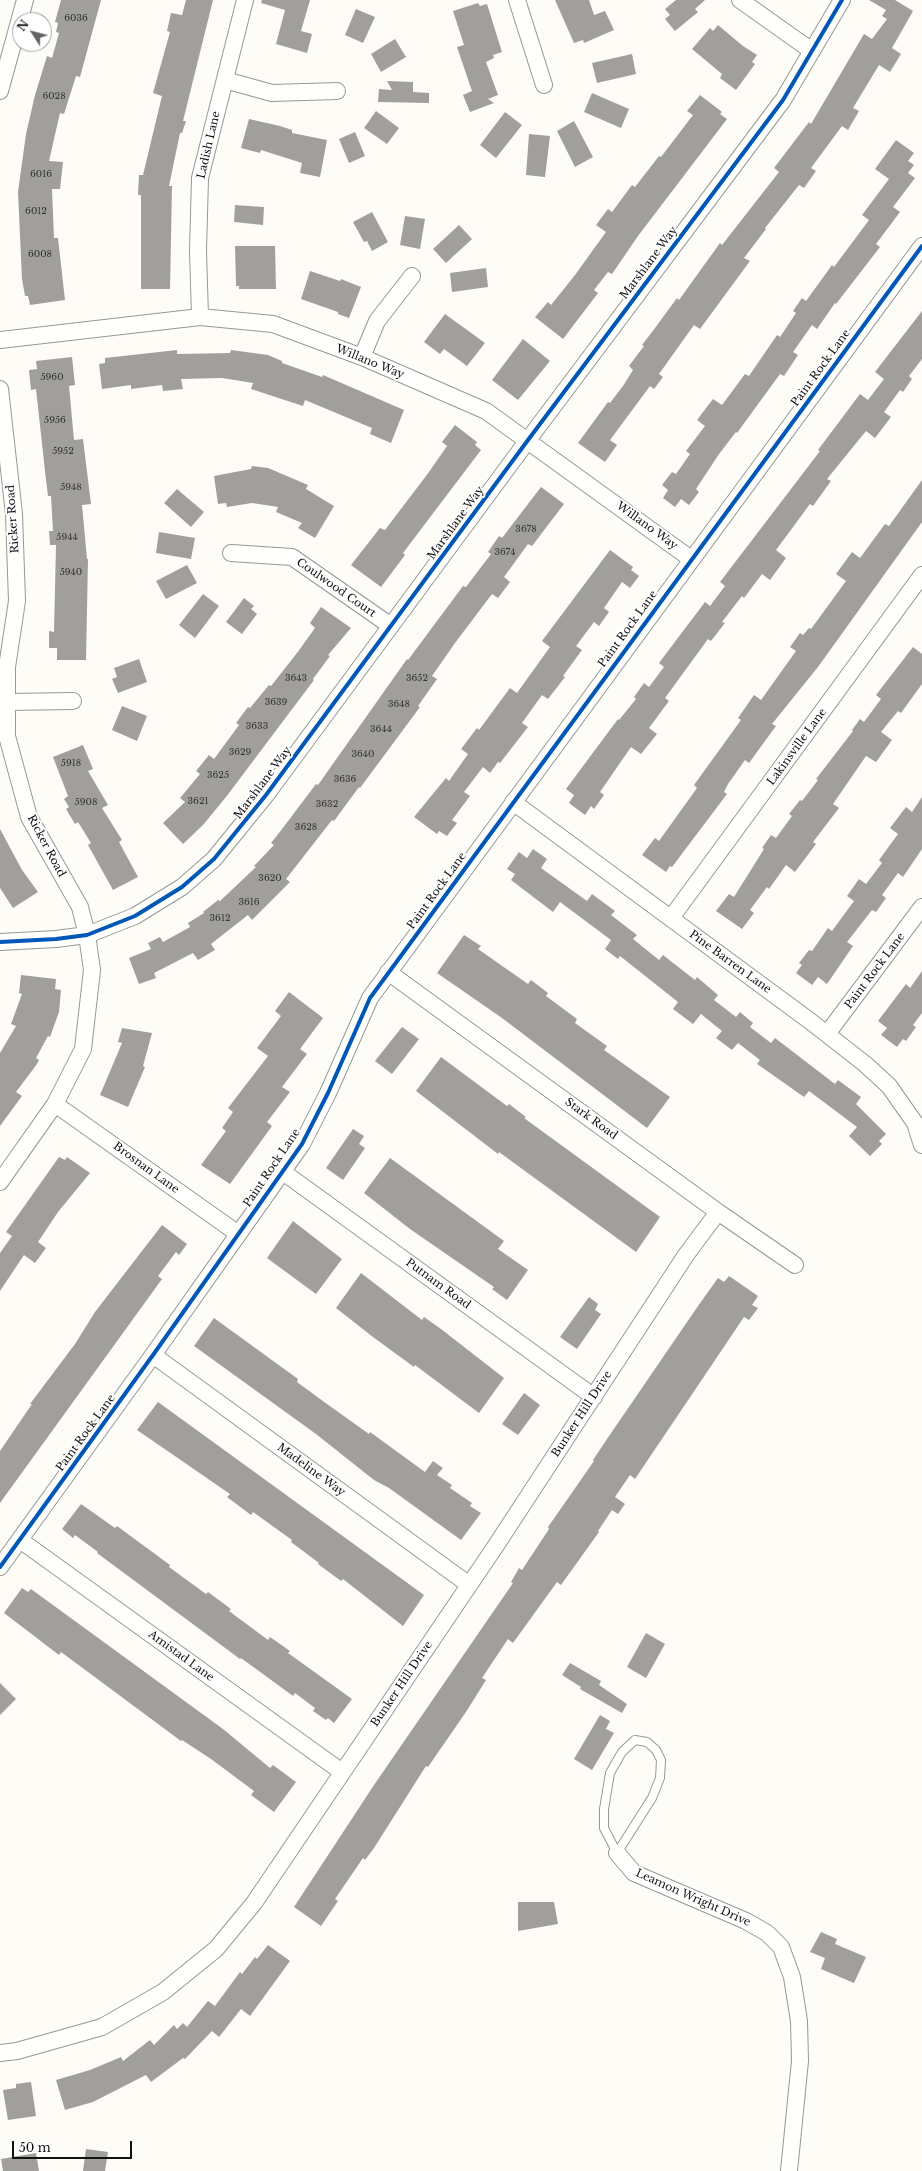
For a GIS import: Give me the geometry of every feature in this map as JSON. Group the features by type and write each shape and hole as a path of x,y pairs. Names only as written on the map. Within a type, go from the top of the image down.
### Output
{"street":[{"path":"0,90 25,0"},
{"name":"Ladish Lane","path":"200,317 198,251 200,178 245,0"},
{"path":"517,0 544,86"},
{"path":"740,0 812,51"},
{"name":"Marshlane Way","path":"0,942 56,939 87,935 135,916 182,887 214,859 266,795 528,440 783,100 842,0"},
{"path":"225,80 272,93 337,91"},
{"name":"Paint Rock Lane","path":"0,1566 153,1355 237,1233 302,1144 328,1093 370,998 388,972 922,246"},
{"path":"362,357 378,321 412,276"},
{"name":"Willano Way","path":"0,340 200,317 273,324 362,357 486,411 691,559"},
{"name":"Ricker Road","path":"0,389 14,514 17,602 7,667 7,736 29,817 80,907 87,935 92,970 83,1049 54,1104 0,1182"},
{"name":"Coulwood Court","path":"231,553 292,556 391,626"},
{"name":"Lakinsville Lane","path":"671,918 922,575"},
{"path":"7,702 73,701"},
{"name":"Pine Barren Lane","path":"513,802 828,1034 865,1064 889,1086 915,1123 922,1145"},
{"name":"Paint Rock Lane","path":"828,1034 922,907"},
{"name":"Stark Road","path":"388,972 718,1212 795,1265"},
{"name":"Brosnan Lane","path":"54,1104 237,1233"},
{"name":"Putnam Road","path":"283,1172 594,1397"},
{"name":"Bunker Hill Drive","path":"0,2053 17,2051 102,2028 169,1988 216,1949 254,1903 594,1397 686,1255 718,1212"},
{"name":"Madeline Way","path":"153,1355 468,1584"},
{"name":"Amistad Lane","path":"20,1540 342,1772"},
{"name":"Leamon Wright Drive","path":"618,1853 634,1873 746,1921 767,1933 781,1947 792,1977 799,2021 800,2061 789,2171"}],"lane":[{"path":"635,1740 647,1742 656,1750 661,1760 660,1778 652,1798 618,1853 604,1828 604,1809 610,1774 622,1752 635,1740"}],"building":[{"path":"61,0 101,0 80,77 76,76 64,114 60,113 49,161 63,162 60,189 52,189 54,238 58,238 65,300 30,305 28,296 25,296 22,279 18,192 26,134 35,95 47,56 52,58 59,33 56,32 58,23 55,22"},
{"path":"186,0 213,0 183,121 186,121 182,133 180,133 169,186 172,186 170,289 141,289 141,195 138,195 139,175 143,175 162,96 153,93 170,32 167,31 171,13 182,15"},
{"path":"262,0 310,0 301,31 312,34 307,53 276,44 285,10 261,3"},
{"path":"555,0 589,0 594,15 605,11 614,30 584,43 583,40 574,43"},
{"path":"676,0 705,0 695,9 698,12 675,31 665,19 670,15 665,9"},
{"path":"869,0 895,0 913,11 892,48 901,54 890,72 879,65 853,108 859,111 848,130 842,126 811,168 816,171 804,188 799,185 765,228 766,229 744,258 750,261 700,329 694,325 659,374 663,377 654,389 650,386 610,440 617,445 605,462 578,443 608,402 610,403 623,386 633,370 629,366 644,346 642,345 677,298 679,300 720,243 722,245 779,172 774,168 809,122 811,124 864,34 872,39 887,19 882,16 886,10"},
{"path":"478,3 480,6 487,4 502,52 493,55 494,58 486,62 498,95 488,99 494,103 470,112 463,95 472,91 457,47 464,45 453,11"},
{"path":"356,9 375,17 363,43 345,35"},
{"path":"718,25 743,46 757,55 752,62 755,64 736,90 720,78 722,74 692,49 710,28 713,31"},
{"path":"395,39 406,57 381,72 371,54"},
{"path":"632,54 636,74 597,83 592,63"},
{"path":"387,81 413,82 413,92 429,93 429,103 378,102 379,89 392,90"},
{"path":"592,93 629,109 621,128 584,112"},
{"path":"700,95 722,112 720,114 727,119 638,236 612,274 608,272 594,290 598,293 563,339 535,317 548,302 551,305 575,275 606,232 596,225 608,209 612,212 632,185 635,187 659,156 661,157 693,115 687,111"},
{"path":"376,111 399,128 387,144 364,128"},
{"path":"505,112 522,125 496,158 480,145"},
{"path":"249,119 280,126 292,130 292,133 327,140 320,177 300,173 302,163 261,150 260,153 241,148"},
{"path":"574,121 593,157 575,167 557,131"},
{"path":"355,132 365,156 349,163 339,139"},
{"path":"529,134 550,136 545,177 526,175"},
{"path":"896,140 914,153 908,161 914,165 908,173 915,178 893,207 900,212 876,244 880,247 836,304 835,303 817,329 812,325 793,352 798,355 784,376 780,374 737,433 736,432 719,454 696,489 699,492 689,505 681,499 675,507 663,498 668,490 662,485 672,472 676,474 690,454 686,451 705,426 697,420 713,399 722,405 745,374 749,376 777,335 780,337 796,313 793,311 802,298 806,301 832,265 834,267 869,220 862,215 889,179 875,169"},
{"path":"235,205 264,207 263,225 234,222"},
{"path":"372,212 388,242 372,251 367,241 364,242 353,222"},
{"path":"405,216 425,219 420,249 400,245"},
{"path":"459,225 472,239 446,263 433,249"},
{"path":"235,246 275,246 276,289 239,289 239,286 236,286"},
{"path":"486,268 488,287 452,292 450,273"},
{"path":"310,271 340,281 341,279 361,287 349,318 338,314 338,312 301,299"},
{"path":"922,311 922,359 909,376 912,379 903,392 900,390 884,412 891,417 875,438 866,431 827,479 831,481 813,506 810,504 776,550 786,558 770,580 762,574 744,598 742,596 722,622 725,623 711,641 708,639 665,698 669,701 649,728 657,734 641,754 631,747 600,792 604,795 594,809 591,806 585,815 569,803 574,795 566,789 618,719 619,720 636,699 634,697 644,683 649,687 664,667 659,663 705,602 710,606 725,586 720,582 820,451 818,450 860,394 868,400 884,379 875,372"},
{"path":"445,314 485,343 467,366 444,349 440,354 424,342"},
{"path":"523,339 550,361 518,400 492,380"},
{"path":"177,350 177,354 230,353 231,350 268,355 282,361 282,363 322,377 323,375 404,410 391,443 370,434 372,428 305,400 303,406 251,389 253,383 222,378 181,379 183,389 163,391 162,385 131,389 131,385 102,389 99,364 105,363 105,358"},
{"path":"72,357 75,385 69,386 74,440 83,439 91,504 82,505 88,559 86,660 57,660 57,648 49,648 49,631 54,632 56,545 50,545 49,531 53,531 51,496 48,496 36,389 31,390 29,370 37,369 36,361"},
{"path":"455,425 477,442 475,445 481,450 403,553 405,555 381,587 351,565 380,528 385,530 429,472 447,446 442,442"},
{"path":"252,466 268,468 308,485 306,489 334,506 315,538 298,528 302,523 276,512 278,507 252,503 227,507 226,503 218,504 214,476 251,469"},
{"path":"922,480 922,522 818,667 772,724 776,726 749,763 745,760 728,784 724,792 727,794 672,867 670,866 666,872 642,855 655,838 659,841 697,788 694,785 741,720 738,718 754,695 761,700 796,651 790,647 800,633 803,635 809,628 811,629 846,581 836,574 852,552 860,558 885,524 889,526"},
{"path":"541,487 564,504 532,546 528,544 504,577 510,582 498,598 492,594 455,643 432,676 437,679 418,706 420,707 360,788 359,787 334,821 332,820 286,879 290,882 252,920 248,915 211,944 215,950 198,960 193,953 154,973 156,978 139,984 129,958 151,949 148,943 160,937 163,942 190,927 188,923 204,913 203,912 218,900 220,901 256,867 254,866 274,845 271,843 316,784 318,785 407,659 408,660 463,586 466,587 491,554 488,552 499,536 502,538"},
{"path":"177,489 204,512 191,527 164,503"},
{"path":"159,532 195,538 191,559 156,553"},
{"path":"610,550 633,567 631,570 639,576 630,588 622,582 604,608 609,612 599,626 594,622 576,646 582,650 563,676 565,677 548,699 542,695 522,723 528,727 500,763 498,762 490,773 483,767 464,792 470,796 452,820 457,823 447,836 439,831 437,834 414,817 446,778 449,781 468,754 461,749 477,728 479,730 510,688 517,693 550,647 542,641"},
{"path":"187,565 197,583 166,599 156,581"},
{"path":"203,594 219,606 195,638 179,625"},
{"path":"244,598 254,606 251,609 257,614 242,634 226,622"},
{"path":"321,607 351,628 328,655 330,656 313,679 314,680 226,797 203,825 183,844 163,823 185,802 180,798 200,774 196,771 209,755 214,759 239,725 236,723 248,707 250,708 269,685 271,686 297,653 315,628 310,623"},
{"path":"913,647 922,654 922,684 901,713 898,711 881,732 892,740 876,762 866,756 833,804 839,808 813,842 816,844 795,872 786,865 769,889 767,887 750,910 754,913 742,929 716,911 729,894 734,897 771,835 776,838 792,816 789,814 800,800 802,801 818,780 816,779 853,731 852,730 860,719 864,722 881,699 876,695"},
{"path":"139,659 147,682 118,693 112,679 117,677 114,668"},
{"path":"122,706 147,716 137,741 112,730"},
{"path":"83,745 93,769 88,771 108,805 102,808 122,840 119,842 138,877 113,890 88,845 91,843 78,822 75,824 66,809 69,807 64,799 68,796 53,757"},
{"path":"922,797 922,849 903,877 898,873 882,895 886,898 876,912 872,910 847,942 853,946 827,984 818,977 812,985 796,973 802,965 799,963 809,950 812,951 828,928 832,931 854,901 847,896 859,879 866,884 882,863 879,860 898,834 890,828 906,807 912,812"},
{"path":"0,829 22,870 38,892 13,908 0,888"},
{"path":"533,849 547,859 541,868 587,901 592,894 615,911 611,915 637,935 633,939 659,960 663,955 695,980 697,977 718,995 714,1000 736,1017 740,1012 753,1023 750,1027 771,1043 775,1038 835,1084 838,1080 861,1097 856,1104 886,1134 879,1141 882,1144 870,1156 849,1136 857,1127 809,1091 804,1097 757,1064 760,1060 738,1043 732,1050 716,1038 722,1031 701,1014 693,1024 673,1009 678,1002 620,956 618,959 605,949 611,940 560,902 553,912 511,880 515,874 507,869 519,852 527,858"},
{"path":"464,935 481,946 478,949 528,984 531,980 548,993 546,996 577,1019 575,1023 607,1046 604,1050 670,1097 647,1128 502,1018 437,973"},
{"path":"922,971 922,1013 913,1025 916,1027 906,1041 903,1039 897,1047 881,1035 887,1028 878,1021 906,984 910,988"},
{"path":"21,975 56,979 55,989 61,990 59,1012 50,1037 48,1036 36,1058 39,1060 37,1064 16,1092 22,1096 0,1126 0,1053 16,1026 11,1024 22,994 19,993"},
{"path":"289,992 323,1018 300,1049 307,1054 282,1087 290,1092 267,1122 272,1126 230,1184 201,1165 226,1131 222,1128 233,1112 228,1108 268,1056 257,1048 281,1016 275,1011"},
{"path":"402,1027 419,1039 392,1074 375,1061"},
{"path":"122,1028 152,1033 143,1066 145,1067 128,1107 100,1095 122,1043 118,1042"},
{"path":"441,1057 507,1106 509,1104 526,1117 524,1118 660,1217 636,1252 499,1152 498,1154 416,1091"},
{"path":"353,1129 364,1136 359,1144 365,1148 343,1180 326,1168"},
{"path":"59,1157 65,1160 67,1157 90,1173 58,1212 38,1242 46,1248 35,1263 24,1255 0,1291 0,1253 12,1236 6,1232"},
{"path":"390,1158 504,1241 498,1249 528,1270 507,1300 492,1289 494,1287 410,1229 364,1193"},
{"path":"293,1221 342,1259 316,1294 267,1258"},
{"path":"162,1225 187,1244 179,1255 176,1252 158,1276 162,1279 0,1503 0,1451 32,1404 30,1404 75,1344 95,1312"},
{"path":"361,1273 422,1320 424,1317 441,1329 504,1378 479,1413 415,1365 414,1367 373,1337 336,1308"},
{"path":"729,1276 758,1296 752,1305 758,1308 749,1320 744,1317 635,1479 630,1475 615,1497 625,1504 618,1514 612,1510 598,1531 599,1532 561,1585 557,1582 513,1643 508,1639 482,1678 486,1680 466,1712 428,1767 426,1766 374,1848 365,1860 363,1858 335,1899 338,1901 321,1926 294,1907 374,1785 513,1583 511,1582 519,1568 522,1570 549,1529 548,1527 698,1306 718,1278 724,1282"},
{"path":"589,1297 598,1304 595,1310 601,1314 577,1349 560,1337"},
{"path":"214,1318 298,1379 297,1382 327,1404 369,1434 370,1432 425,1472 433,1461 443,1468 437,1475 452,1485 450,1488 472,1503 470,1506 481,1513 461,1540 389,1488 374,1480 316,1434 194,1346"},
{"path":"524,1393 540,1405 518,1435 502,1424"},
{"path":"158,1402 424,1595 403,1626 343,1579 341,1581 318,1564 319,1563 291,1542 292,1540 253,1512 251,1515 227,1497 230,1494 137,1430"},
{"path":"81,1504 115,1528 117,1526 206,1594 208,1592 231,1609 229,1611 268,1640 270,1637 290,1651 288,1653 352,1699 334,1723 328,1718 326,1720 313,1711 315,1708 295,1693 293,1696 241,1658 240,1659 75,1535 73,1538 62,1529"},
{"path":"22,1588 28,1592 31,1589 223,1729 270,1768 273,1765 296,1782 274,1812 251,1795 254,1791 211,1759 182,1740 181,1741 61,1652 59,1655 4,1613"},
{"path":"646,1633 665,1644 646,1678 627,1667"},
{"path":"570,1663 601,1681 599,1685 627,1704 622,1713 580,1689 581,1687 562,1675"},
{"path":"0,1683 16,1699 0,1715"},
{"path":"600,1715 610,1721 606,1729 614,1733 592,1770 574,1759"},
{"path":"518,1902 554,1902 558,1924 518,1931"},
{"path":"821,1932 837,1939 835,1944 866,1957 854,1983 821,1969 825,1958 810,1952"},
{"path":"268,1945 290,1961 250,2016 241,2009 219,2037 212,2031 185,2059 183,2058 151,2082 146,2075 93,2102 65,2110 56,2080 90,2070 121,2057 123,2061 150,2040 154,2045 174,2025 177,2029 183,2023 187,2027 208,2001 215,2006 240,1972 242,1974 255,1957 257,1959"},
{"path":"31,2082 36,2116 8,2120 3,2090 16,2088 16,2084"},
{"path":"86,2149 108,2152 105,2171 83,2171"},
{"path":"36,2153 39,2171 3,2171 1,2159"}],"cycle path":[{"path":"0,942 56,939 87,935 135,916 182,887 214,859 266,795 528,440 783,100 842,0"},
{"path":"0,1567 153,1355 302,1144 328,1093 370,998 922,246"}]}
